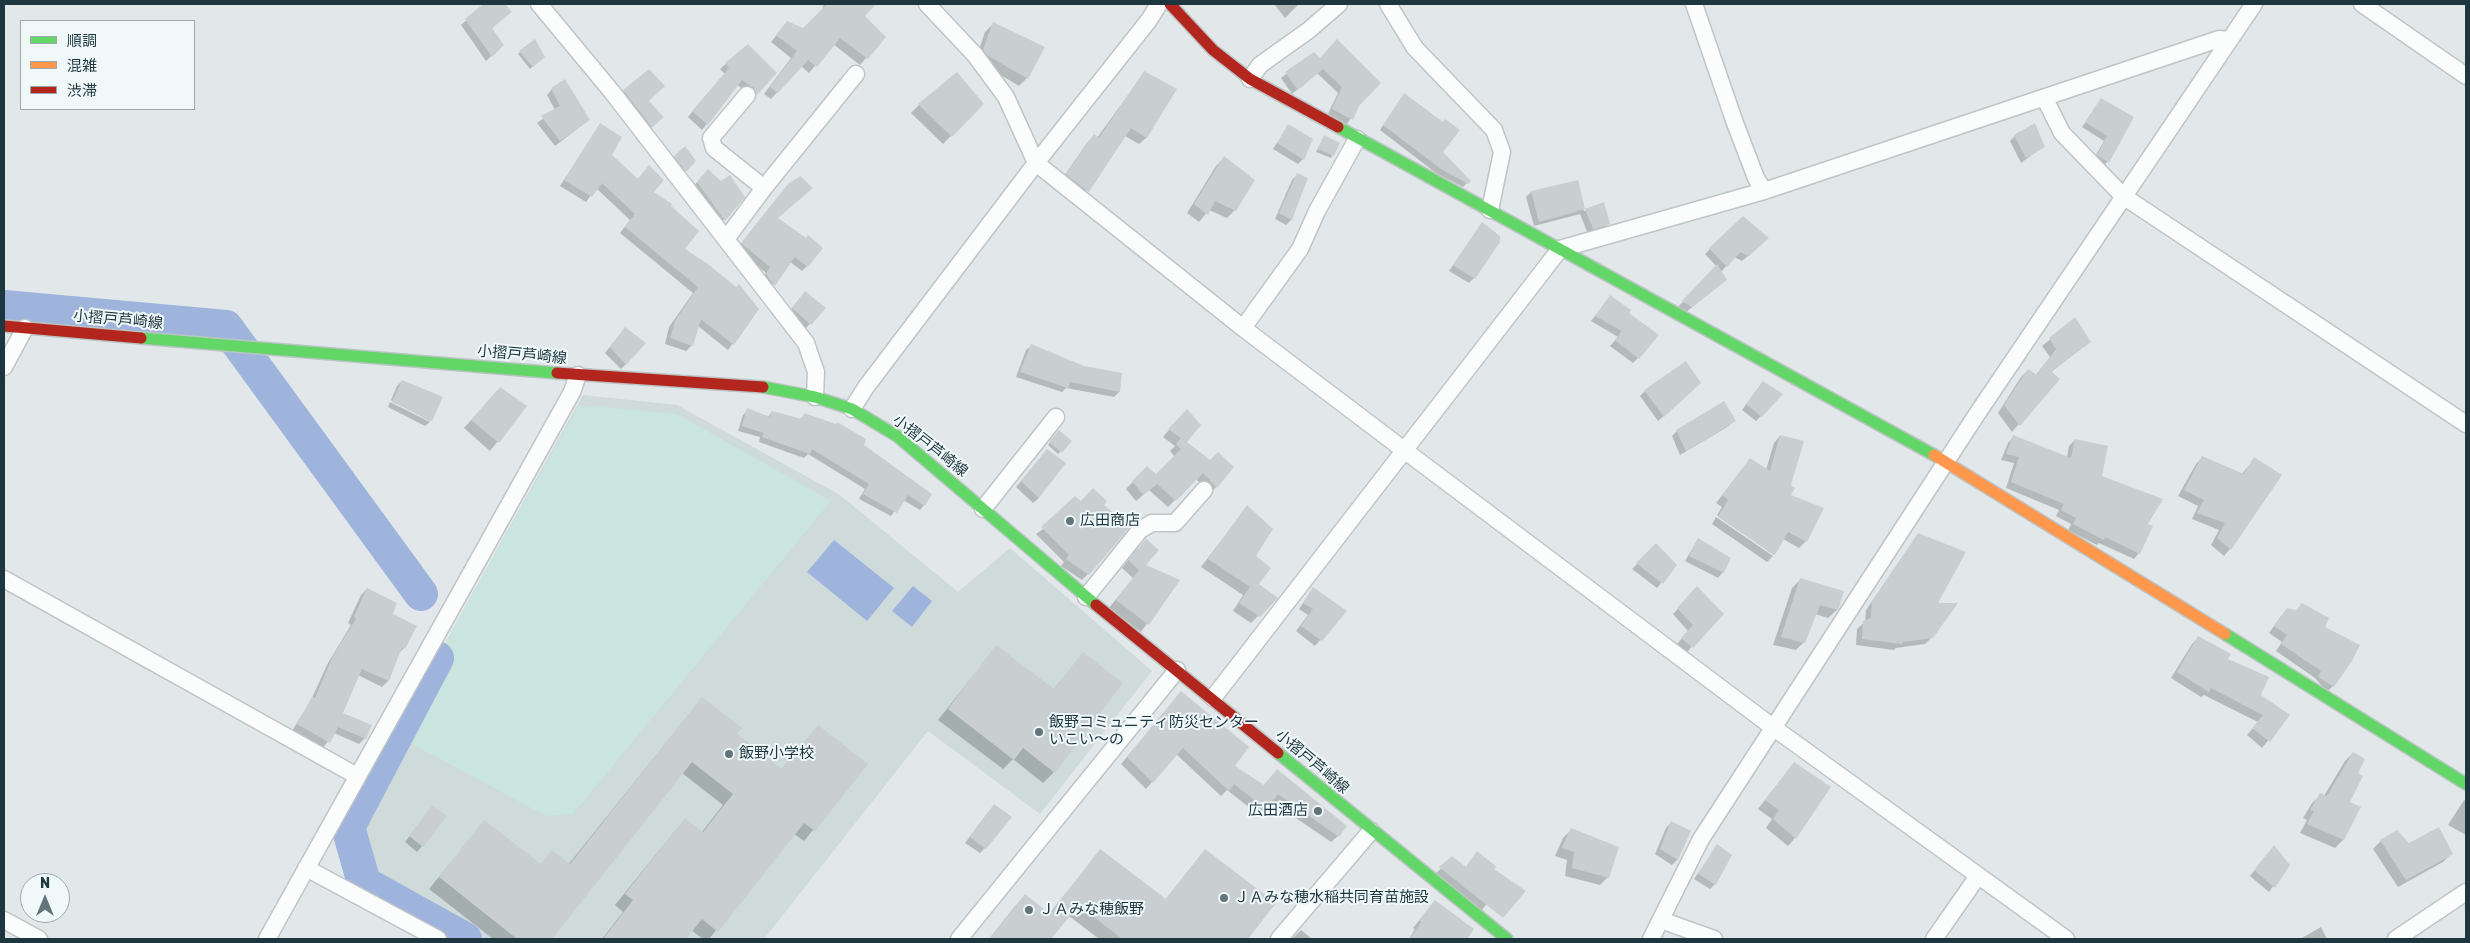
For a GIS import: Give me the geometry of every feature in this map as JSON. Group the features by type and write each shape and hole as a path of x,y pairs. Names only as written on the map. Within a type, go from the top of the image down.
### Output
{"main road":[{"path":"1170,4 1213,50 1250,79 1947,462 2466,784"},
{"name":"小摺戸芦崎線","path":"4,326 578,374 763,387 815,397 852,409 897,436 1086,597 1213,698 1371,830 1507,939"}],"street":[{"path":"539,4 612,92 806,343 816,372 815,397"},
{"path":"927,4 975,55 1006,97 1036,163 1243,328 1404,450 1774,728 2066,939"},
{"path":"852,409 1036,163 1149,20 1159,4"},
{"path":"1250,79 1260,64 1309,30 1339,4"},
{"path":"1388,4 1415,48 1494,130 1502,152 1490,210"},
{"path":"1694,4 1735,123 1756,178 1764,192"},
{"path":"1651,939 1701,839 1977,414 2254,4"},
{"path":"2362,4 2466,76"},
{"path":"1213,698 1560,249 1764,192 2219,39 2229,40"},
{"path":"726,239 764,188 856,74"},
{"path":"747,95 711,138 714,148 764,188"},
{"path":"2045,99 2062,133 2123,196 2466,424"},
{"path":"1243,328 1300,250 1317,211 1358,139"},
{"path":"4,367 25,328"},
{"path":"267,939 572,392 578,374"},
{"path":"984,510 1056,417"},
{"path":"1086,597 1140,530 1152,523 1174,523 1204,490"},
{"path":"4,579 357,776"},
{"path":"959,939 1176,670"},
{"path":"1279,939 1371,830"},
{"path":"306,868 438,939"},
{"path":"1934,939 1978,876"},
{"path":"2396,939 2466,892"},
{"path":"4,920 39,939"},
{"path":"1661,920 1714,939"}],"shaded area":[{"path":"583,395 677,405 840,495 958,592 1010,548 1152,671 1040,814 928,731 764,939 486,939 369,876 356,829 443,647"}],"green space":[{"path":"579,405 677,414 831,501 573,814 546,816 405,740 452,665 443,647"}],"water":[{"path":"834,540 894,588 867,621 807,572"},
{"path":"913,586 932,601 912,627 892,611"}],"building":[{"path":"483,4 505,4 512,12 492,28 504,45 492,57 465,19"},
{"path":"827,4 876,4 865,16 886,37 868,59 840,38 817,67 808,60 778,93 770,87 797,51 776,35 787,21 803,28"},
{"path":"993,22 1045,47 1028,79 987,55 983,50"},
{"path":"535,39 545,57 533,67 519,51"},
{"path":"1337,39 1381,83 1359,106 1353,120 1332,109 1342,87 1323,69 1298,90 1285,72 1314,52 1320,58"},
{"path":"748,44 777,73 757,95 754,88 742,80 708,125 692,111 729,68 725,63"},
{"path":"649,69 665,86 649,101 664,117 652,127 623,90"},
{"path":"1144,71 1177,89 1147,138 1131,128 1089,192 1066,174 1094,134 1099,138"},
{"path":"957,72 984,104 952,137 918,104"},
{"path":"565,79 590,120 560,141 541,116 560,106 551,88"},
{"path":"1404,93 1443,122 1445,119 1460,130 1443,152 1471,181 1468,184 1441,169 1383,125"},
{"path":"2101,98 2134,117 2109,163 2097,155 2107,136 2085,122"},
{"path":"600,123 622,137 612,155 638,179 649,165 664,180 654,192 672,204 671,206 699,231 685,249 708,264 736,287 739,284 759,309 734,345 701,319 693,346 670,338 675,321 698,287 625,227 635,214 602,183 592,197 564,180"},
{"path":"2035,123 2045,147 2026,158 2014,135"},
{"path":"1288,124 1313,139 1304,160 1277,143"},
{"path":"1324,135 1340,143 1334,156 1318,149"},
{"path":"685,146 696,161 686,172 674,156"},
{"path":"1224,156 1255,180 1236,211 1215,201 1208,215 1194,204"},
{"path":"708,169 721,181 730,175 745,197 725,221 697,182"},
{"path":"1297,173 1308,178 1292,220 1279,213"},
{"path":"800,176 813,188 778,218 806,238 808,235 823,248 808,267 795,257 775,286 766,274 770,267 741,243 788,184"},
{"path":"1578,180 1585,209 1539,222 1531,191"},
{"path":"1604,202 1610,224 1593,229 1585,209"},
{"path":"1743,216 1769,238 1749,256 1740,252 1727,267 1709,248"},
{"path":"1482,222 1500,236 1500,242 1475,279 1453,265"},
{"path":"1717,264 1727,280 1692,307 1682,301"},
{"path":"805,291 826,308 811,325 792,308"},
{"path":"1610,295 1631,310 1629,313 1659,335 1639,359 1615,340 1622,331 1595,316"},
{"path":"2075,317 2091,342 2051,371 2060,379 2020,426 2004,405 2028,369 2037,375 2056,349 2049,338"},
{"path":"625,327 646,343 626,365 610,347"},
{"path":"1031,344 1084,366 1122,373 1120,392 1070,382 1068,388 1020,372"},
{"path":"1686,361 1701,383 1664,417 1644,390"},
{"path":"402,380 443,397 432,421 392,402"},
{"path":"1763,381 1783,394 1762,417 1746,404"},
{"path":"500,387 527,406 499,443 471,420"},
{"path":"1724,401 1736,421 1686,451 1676,430"},
{"path":"747,408 770,417 772,411 802,419 804,413 836,424 837,422 866,439 864,445 932,494 925,506 908,495 897,513 863,494 869,484 812,449 810,454 762,437 764,433 742,426"},
{"path":"1187,409 1201,425 1187,442 1210,460 1218,452 1234,467 1217,488 1203,473 1176,501 1157,484 1143,495 1132,481 1147,466 1156,474 1181,449 1176,444 1181,438 1168,429"},
{"path":"1059,430 1072,441 1062,453 1049,442"},
{"path":"1780,435 1804,441 1791,485 1795,488 1791,495 1824,508 1807,542 1788,532 1775,555 1718,517 1728,500 1722,495 1750,458 1770,471"},
{"path":"2013,435 2071,458 2075,439 2108,446 2102,476 2163,499 2148,524 2153,526 2140,554 2105,537 2104,540 2073,524 2076,518 2061,510 2064,504 2011,482 2019,457 2006,454"},
{"path":"1047,449 1066,463 1039,498 1021,481"},
{"path":"2202,456 2244,474 2254,457 2282,475 2231,550 2217,538 2225,523 2197,513 2204,500 2184,490"},
{"path":"1093,488 1107,501 1104,505 1130,527 1089,575 1066,559 1069,555 1041,527 1075,496 1081,501"},
{"path":"1247,505 1273,529 1256,556 1271,568 1259,584 1278,598 1260,617 1239,603 1250,587 1208,559"},
{"path":"1918,533 1966,552 1938,603 1958,603 1933,638 1902,642 1902,644 1862,639 1863,621 1871,618 1872,602"},
{"path":"1698,538 1731,558 1724,573 1689,556"},
{"path":"1146,539 1159,550 1146,565 1180,580 1149,625 1116,600 1139,570 1128,560"},
{"path":"1656,543 1677,565 1663,584 1636,563"},
{"path":"1800,578 1844,591 1838,610 1820,605 1805,643 1781,637"},
{"path":"1697,586 1724,614 1693,648 1681,638 1693,625 1677,608"},
{"path":"1313,587 1347,611 1322,641 1301,626 1313,609 1303,603"},
{"path":"367,588 397,603 393,614 417,626 405,649 402,647 389,681 362,669 343,713 372,725 366,739 338,727 330,743 297,724 312,697 315,698 333,656 356,619 354,617"},
{"path":"2302,603 2329,618 2325,627 2360,645 2352,661 2334,687 2318,677 2321,671 2281,644 2287,635 2274,626 2287,608 2296,610"},
{"path":"2198,636 2231,654 2228,659 2269,677 2261,695 2290,715 2270,742 2252,728 2263,715 2211,688 2209,692 2177,672"},
{"path":"996,645 1054,689 1083,652 1123,683 1055,773 1023,748 1014,760 948,709"},
{"path":"1181,691 1249,747 1235,766 1264,785 1277,769 1347,826 1339,837 1278,794 1266,809 1234,784 1229,791 1183,748 1153,783 1127,757"},
{"path":"702,697 742,728 737,734 782,769 818,725 868,764 815,831 804,823 718,932 702,919 686,939 603,939 633,900 625,894 685,818 703,832 733,794 692,762 552,939 517,939 439,877 484,820 541,864 552,850 570,864"},
{"path":"2353,752 2365,759 2358,773 2363,776 2350,802 2361,807 2344,840 2307,824 2314,811 2310,810 2320,793 2327,796"},
{"path":"1794,762 1831,787 1796,839 1773,819 1779,810 1765,800"},
{"path":"994,804 1012,817 986,849 970,837"},
{"path":"432,806 447,816 423,847 409,836"},
{"path":"1671,821 1691,831 1678,860 1660,849"},
{"path":"2439,827 2453,854 2406,880 2380,840 2397,830 2409,843"},
{"path":"1571,828 1619,847 1609,878 1572,868 1574,852 1562,848"},
{"path":"1717,844 1732,855 1716,885 1698,874"},
{"path":"2274,845 2290,865 2275,888 2254,870"},
{"path":"1100,849 1166,899 1205,849 1276,903 1248,939 1122,939 1079,905 1051,939 989,939 1025,894 1050,914"},
{"path":"1477,851 1497,867 1494,869 1526,891 1503,918 1439,867 1452,856 1466,867"},
{"path":"1435,900 1474,929 1467,939 1410,939 1421,922 1419,920"}],"waterway":[{"path":"4,307 226,327 421,594"},
{"path":"437,658 348,827 364,883 465,939"}],"traffic: fast":[{"path":"1338,127 1934,455"},
{"path":"141,338 557,373"},
{"path":"763,387 815,397 852,409 897,436 1096,605"},
{"path":"2225,634 2466,784"},
{"path":"1278,753 1507,939"}],"traffic: slow":[{"path":"1934,455 2225,634"}],"traffic: jam":[{"path":"1170,4 1213,50 1250,79 1338,127"},
{"path":"4,326 141,338"},
{"path":"557,373 763,387"},
{"path":"1096,605 1278,753"}],"place":[{"name":"広田商店","path":"1070,521"},
{"name":"飯野コミュニティ防災センター いこい～の","path":"1039,732"},
{"name":"飯野小学校","path":"729,754"},
{"name":"広田酒店","path":"1318,811"},
{"name":"ＪＡみな穂水稲共同育苗施設","path":"1224,898"},
{"name":"ＪＡみな穂飯野","path":"1029,910"}]}
